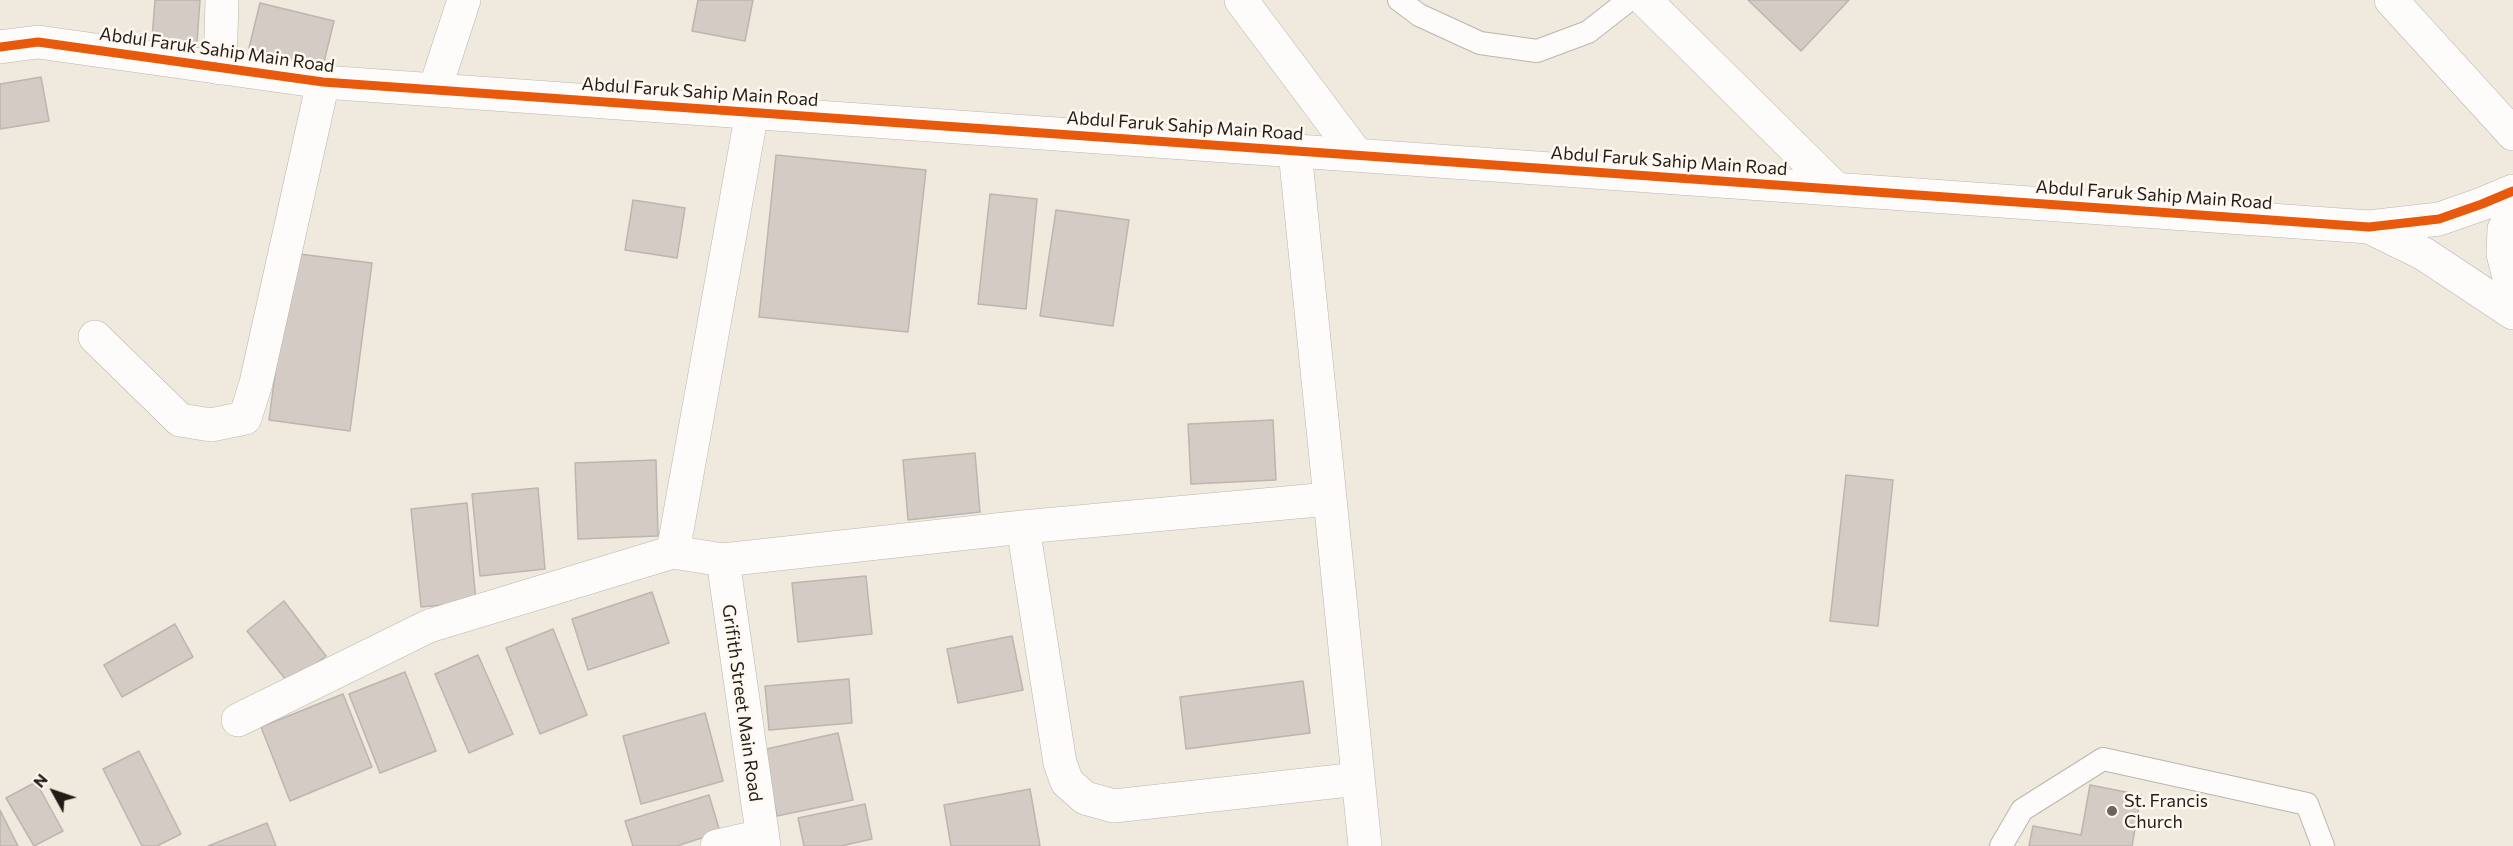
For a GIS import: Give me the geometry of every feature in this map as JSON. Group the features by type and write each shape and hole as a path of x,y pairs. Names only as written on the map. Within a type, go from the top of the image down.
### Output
{"street":[{"path":"220,68 222,0"},
{"path":"435,89 464,0"},
{"path":"1241,0 1358,155"},
{"path":"1645,0 1836,189"},
{"path":"2391,0 2513,134"},
{"name":"Abdul Faruk Sahip Main Road","path":"0,47 38,42 323,82 2369,227"},
{"path":"95,337 180,420 211,425 245,418 256,383 323,82"},
{"path":"674,552 752,112"},
{"path":"1295,151 1365,846"},
{"path":"2369,227 2439,219 2513,190"},
{"path":"2513,214 2504,229 2503,254 2513,293"},
{"path":"2369,227 2424,254 2513,313"},
{"path":"238,720 429,626 674,552 723,560 1023,527 1329,498"},
{"path":"1023,527 1060,764 1067,782 1085,798 1114,806 1358,779"},
{"name":"Grifith Street Main Road","path":"723,560 762,841"},
{"path":"717,846 762,841"}],"lane":[{"path":"1399,0 1419,15 1480,43 1538,51 1588,32 1629,0"},
{"path":"2001,846 2022,810 2103,759 2307,804 2323,846"}],"building":[{"path":"155,0 200,0 197,43 152,39"},
{"path":"698,0 753,0 745,41 692,31"},
{"path":"1748,0 1849,0 1801,51"},
{"path":"260,3 334,21 323,66 249,48"},
{"path":"41,77 49,121 0,129 0,84"},
{"path":"776,155 926,170 908,332 759,317"},
{"path":"990,194 1037,199 1026,309 978,304"},
{"path":"633,200 685,208 677,258 625,250"},
{"path":"1056,210 1129,220 1113,326 1040,316"},
{"path":"291,253 372,263 350,431 269,420"},
{"path":"1273,420 1276,480 1191,484 1188,424"},
{"path":"975,453 980,512 908,520 903,460"},
{"path":"656,460 658,536 578,539 575,463"},
{"path":"1846,475 1893,480 1878,626 1830,621"},
{"path":"538,488 545,569 480,576 472,494"},
{"path":"467,503 476,602 421,607 411,509"},
{"path":"866,576 872,634 798,642 792,583"},
{"path":"652,592 669,643 588,670 572,619"},
{"path":"284,601 326,656 290,685 247,631"},
{"path":"175,624 193,657 122,697 104,665"},
{"path":"553,629 587,715 540,734 506,648"},
{"path":"1012,636 1023,690 958,703 947,649"},
{"path":"478,655 513,734 469,753 435,674"},
{"path":"405,672 436,751 380,773 349,694"},
{"path":"849,679 852,723 769,730 765,686"},
{"path":"1303,681 1310,733 1186,749 1180,697"},
{"path":"343,694 372,767 290,801 261,727"},
{"path":"705,713 723,781 641,804 623,736"},
{"path":"838,733 853,800 777,816 762,750"},
{"path":"139,751 181,834 157,846 142,846 103,769"},
{"path":"36,782 63,831 34,846 6,798"},
{"name":"St. Francis Church","path":"2090,785 2141,795 2132,846 2029,846 2033,826 2081,835"},
{"path":"1030,789 1040,846 951,846 944,805"},
{"path":"709,795 720,832 677,846 633,846 625,821"},
{"path":"865,804 872,839 841,846 804,846 798,818"},
{"path":"0,810 18,846 0,846"},
{"path":"267,823 276,846 208,846"}],"cycle path":[{"path":"0,47 38,42 323,82 2369,227 2439,219 2513,191"}],"place":[{"name":"St. Francis Church","path":"2112,811"}]}
